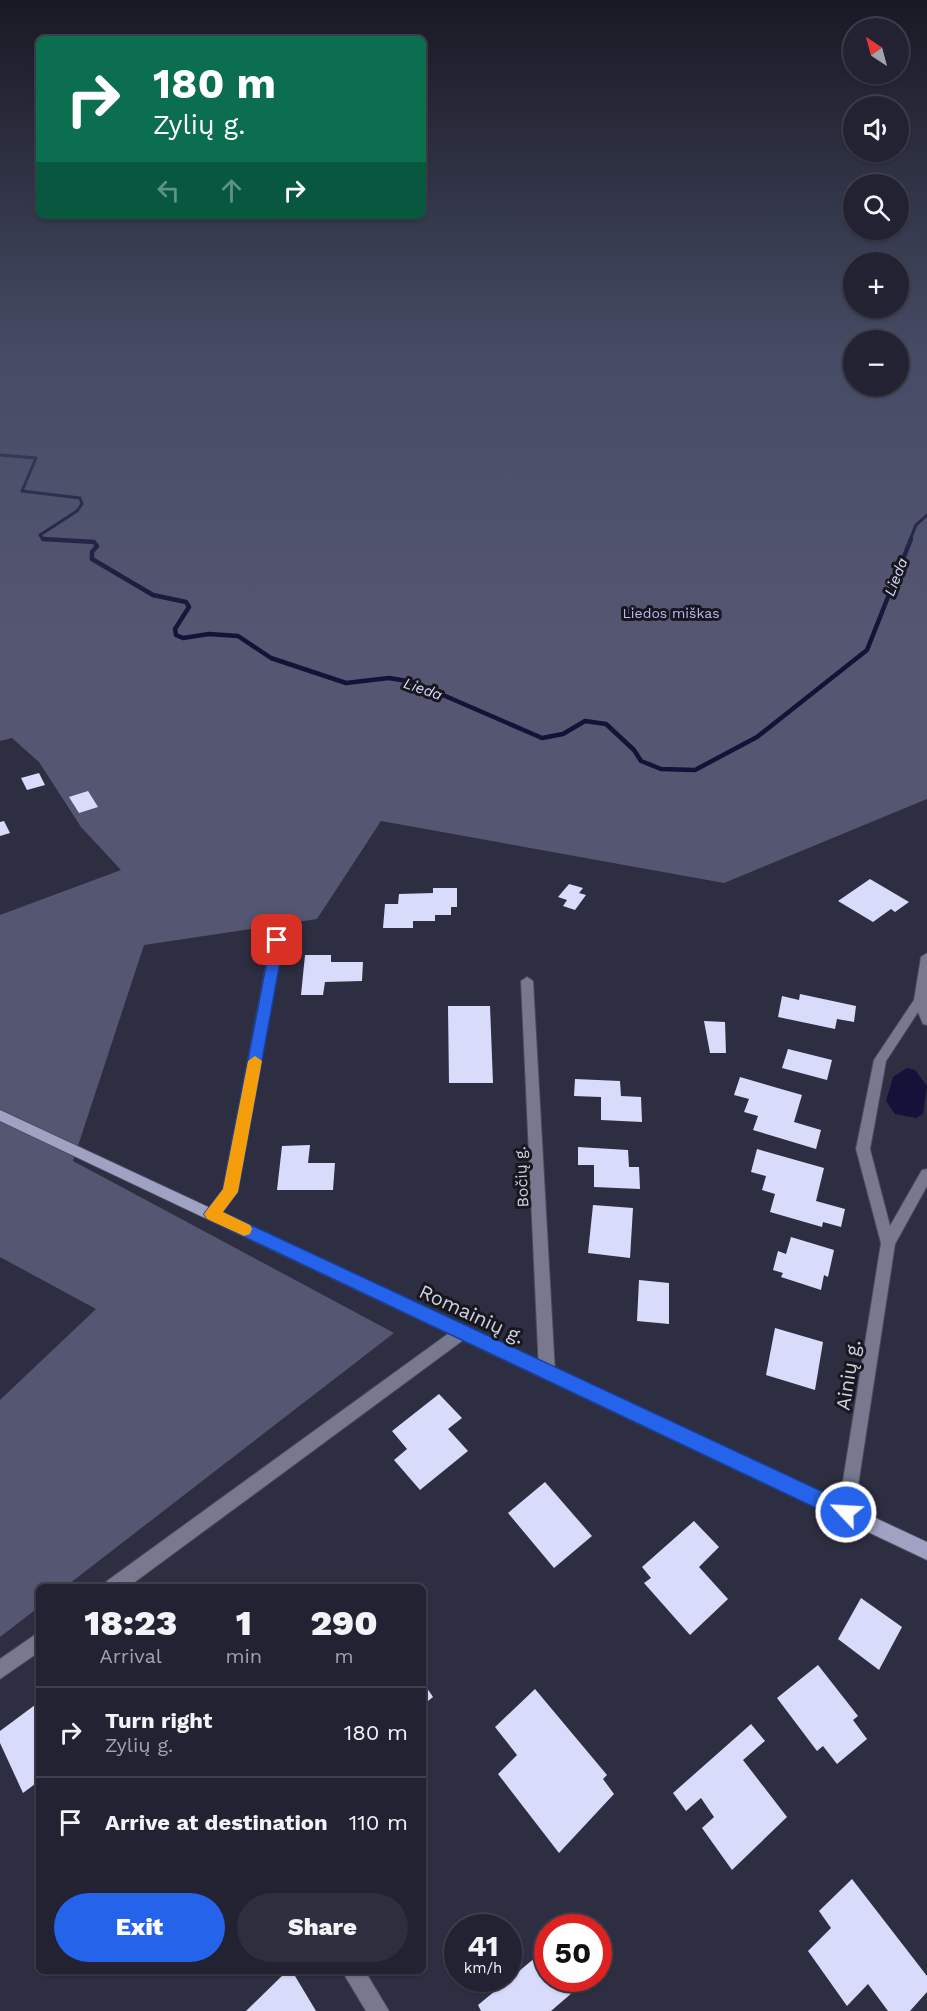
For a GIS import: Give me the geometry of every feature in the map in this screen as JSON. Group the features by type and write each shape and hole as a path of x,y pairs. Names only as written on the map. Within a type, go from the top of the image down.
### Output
{"main road":[{"name":"Romainių g.","path":"0,1115 927,1551"}],"street":[{"path":"212,1214 230,1192 277,940"},
{"name":"Ainių g.","path":"888,1243 863,1149 880,1060 920,1000 927,957"},
{"name":"Bočių g.","path":"527,981 547,1372"},
{"name":"Ainių g.","path":"920,1000 927,1021"},
{"name":"Ainių g.","path":"846,1512 888,1243 927,1174"},
{"path":"123,1584 461,1333"},
{"path":"0,1670 36,1643"},
{"path":"355,1974 378,2011"}],"green space":[{"name":"Liedos miškas","path":"0,450 927,450 927,799 724,883 381,821 317,919 144,945 73,1161 394,1333 69,1584 36,1584 36,1609 0,1637 0,1400 96,1309 0,1257 0,915 121,870 81,827 39,762 12,738 0,741"}],"shaded area":[{"path":"907,1068 915,1070 927,1086 923,1114 916,1118 895,1114 886,1101 893,1077"}],"building":[{"path":"39,773 45,785 27,790 21,778"},
{"path":"88,791 98,807 79,813 69,797"},
{"path":"4,821 10,833 0,836 0,822"},
{"path":"870,879 909,902 895,912 891,909 873,922 838,901"},
{"path":"569,884 583,888 579,893 586,895 575,910 563,906 567,900 558,897"},
{"path":"433,888 457,888 457,907 451,907 451,915 435,915 435,921 413,921 413,928 383,928 385,904 398,904 399,894 433,893"},
{"path":"305,955 331,955 331,962 363,962 362,981 325,982 323,995 301,995"},
{"path":"800,994 856,1006 854,1022 837,1019 835,1029 778,1017 782,996 799,1000"},
{"path":"448,1006 490,1006 493,1083 449,1083"},
{"path":"704,1021 725,1022 726,1053 710,1053"},
{"path":"788,1049 832,1060 827,1080 782,1068"},
{"path":"740,1077 802,1095 794,1122 821,1130 816,1149 753,1130 758,1116 744,1112 749,1099 734,1095"},
{"path":"575,1079 620,1081 621,1096 641,1097 642,1122 601,1120 601,1097 574,1096"},
{"path":"310,1145 308,1163 335,1163 333,1190 277,1190 282,1146"},
{"path":"578,1147 628,1150 629,1167 639,1167 640,1189 594,1187 594,1165 578,1165"},
{"path":"757,1149 824,1168 816,1201 845,1209 841,1227 823,1222 822,1227 770,1212 775,1194 762,1190 766,1176 751,1172"},
{"path":"593,1205 633,1208 630,1258 588,1253"},
{"path":"791,1237 834,1250 828,1277 824,1275 821,1290 781,1277 783,1273 773,1270 778,1251 786,1254"},
{"path":"639,1280 669,1283 669,1324 637,1321"},
{"path":"775,1328 823,1342 815,1390 766,1375"},
{"path":"439,1394 462,1418 448,1429 468,1451 420,1490 394,1460 407,1449 392,1431"},
{"path":"545,1482 592,1536 554,1568 508,1513"},
{"path":"694,1521 719,1547 699,1567 728,1599 690,1635 644,1583 651,1578 642,1567"},
{"path":"861,1598 902,1627 879,1670 838,1639"},
{"path":"818,1665 858,1716 853,1720 867,1739 837,1764 823,1746 817,1751 777,1698"},
{"path":"426,1686 433,1697 426,1703"},
{"path":"535,1689 607,1775 603,1779 614,1794 559,1853 498,1774 517,1755 495,1727"},
{"path":"36,1704 36,1783 23,1793 0,1743 0,1731"},
{"path":"751,1724 765,1741 743,1760 787,1817 732,1870 702,1828 714,1817 701,1798 686,1811 673,1793"},
{"path":"852,1879 927,1976 927,1992 910,2011 888,2011 868,1984 847,2006 808,1951 831,1928 819,1911"},
{"path":"534,1959 534,1992 573,1992 551,2011 481,2011 478,2005 494,1992 522,1992 522,1969"},
{"path":"284,1974 294,1974 316,2011 246,2011"}],"waterway":[{"name":"Lieda","path":"0,455 36,458 22,491 80,498 82,504 77,511 40,535 43,539"},
{"name":"Lieda","path":"910,540 916,525 927,515"},
{"name":"Lieda","path":"43,539 65,540"},
{"name":"Lieda","path":"43,539 94,542 97,546 92,552 92,559 153,595 186,602 189,607 175,629 176,635 183,638 209,634 238,636 271,658 346,683 389,678 413,682 542,738 563,734 585,721 606,724 634,750 641,761 661,769 695,770 757,737 867,650 911,539"}],"slow traffic":[{"path":"244,1229 212,1214 230,1192 255,1061"}],"route":[{"path":"277,940 230,1192 212,1214 846,1512"}]}
